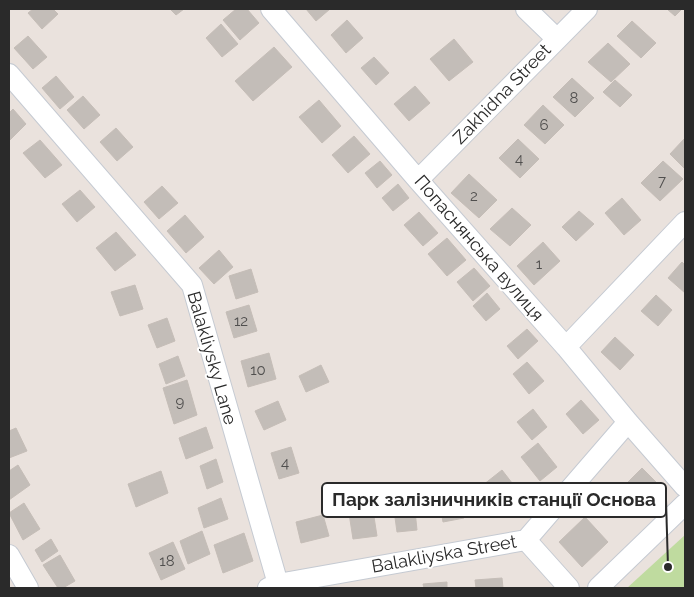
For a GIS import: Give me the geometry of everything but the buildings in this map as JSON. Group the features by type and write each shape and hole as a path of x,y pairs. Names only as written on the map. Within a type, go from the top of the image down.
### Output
{"street":[{"name":"Попаснянська вулиця","path":"271,9 418,180 566,347 685,487"},
{"path":"526,9 557,39"},
{"name":"Zakhidna Street","path":"418,180 586,9"},
{"name":"Balakliysky Lane","path":"9,74 192,285 273,586"},
{"path":"566,347 685,222"},
{"name":"Balakliyska Street","path":"273,586 526,540 628,422"},
{"path":"598,588 685,504"},
{"path":"526,540 568,588"},
{"path":"9,555 28,588"}],"green space":[{"path":"685,535 685,588 627,588"}],"place":[{"name":"Парк залізничників станції Основа","path":"668,567"}]}
